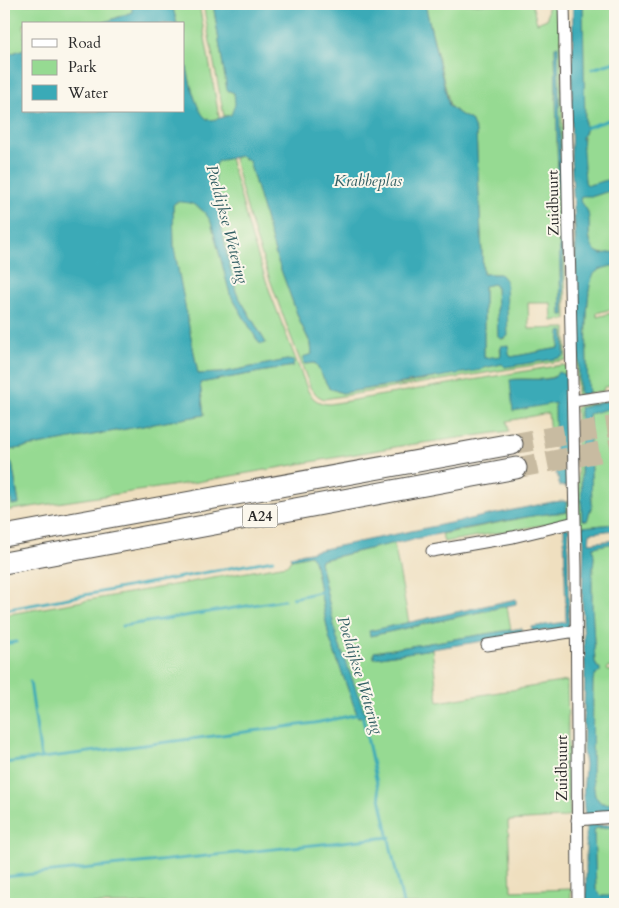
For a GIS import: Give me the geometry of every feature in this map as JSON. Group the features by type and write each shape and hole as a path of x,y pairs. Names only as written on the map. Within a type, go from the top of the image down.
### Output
{"highway":[{"name":"A24","path":"4,536 512,444"},
{"name":"A24","path":"4,562 516,468"}],"street":[{"name":"Zuidbuurt","path":"564,4 575,522 578,904"},
{"path":"572,401 615,395"},
{"path":"432,551 513,537 575,522"},
{"path":"487,644 576,631"},
{"path":"577,820 615,817"}],"green space":[{"path":"10,4 132,4 132,12 105,22 22,22 22,50 4,56 4,14 7,15"},
{"path":"172,4 199,4 219,117 215,119 210,120 201,114 191,86 185,57 185,22 176,22"},
{"path":"203,4 213,4 227,90 234,93 236,104 231,115 224,116"},
{"path":"425,4 532,4 537,23 547,19 548,4 558,4 561,29 566,319 552,321 551,303 528,303 529,329 566,328 566,360 324,399 311,389 289,332 268,275 241,188 234,158 240,156 249,161 276,256 300,322 311,345 312,354 303,357 304,364 315,363 329,388 342,393 409,383 502,364 505,367 560,358 564,355 564,332 560,332 559,348 511,357 500,348 501,357 484,358 484,286 493,284 496,286 498,337 501,339 506,338 500,274 483,274 476,132 471,120 450,106","holes":["555,47 558,47 564,315 561,315"]},
{"path":"583,4 615,4 615,178 589,185 586,184 585,180 582,157 583,135 585,131"},
{"path":"230,158 252,239 272,298 312,397 320,402 330,404 562,365 566,366 568,437 566,438 555,376 545,379 515,379 510,380 555,403 556,439 550,434 548,413 507,421 509,431 401,446 197,482 4,511 4,451 204,415 200,383 293,366 287,360 221,373 198,374 174,248 173,205 178,201 194,203 207,215 211,222 230,294 259,343 266,343 236,292 218,209 214,167 218,161","holes":["12,463 19,503 12,505 5,464"]},
{"path":"615,189 615,252 605,254 593,249 588,214 580,197 584,195 594,196"},
{"path":"574,215 579,391 589,393 587,312 591,282 596,272 615,265 615,308 597,313 597,317 615,312 615,385 604,387 603,391 577,395"},
{"path":"605,401 580,408 582,520 587,521 592,505 589,413 615,407 615,524 582,527 583,537 579,537 576,409 578,406"},
{"path":"570,501 571,520 444,542 442,534 537,515 567,512 566,502"},
{"path":"394,543 409,623 370,631 370,636 507,606 511,630 374,652 374,658 432,649 438,702 567,681 570,815 562,818 508,821 511,891 571,889 571,904 4,904 4,615 287,565 291,559 310,555 314,559 329,637 358,717 365,716 337,639 320,562"},
{"path":"615,543 615,666 607,668 608,671 615,670 615,804 601,803 595,796 592,774 593,680 595,675 600,672 595,662 592,605 594,557 592,547"},
{"path":"615,827 615,896 609,897 600,894 596,890 594,830 597,828"}],"water":[{"path":"132,4 172,4 176,22 105,22 132,12"},
{"name":"Krabbeplas","path":"213,4 425,4 449,106 471,120 476,132 483,274 500,274 506,281 508,336 501,339 498,337 496,286 493,284 484,286 484,358 501,356 501,346 508,345 511,357 559,348 560,332 563,331 564,356 505,367 502,364 481,370 342,393 329,388 315,363 304,364 303,357 312,354 311,344 300,322 276,256 249,161 240,156 218,161 214,167 218,209 236,292 266,343 259,343 230,294 211,222 208,217 201,209 192,204 176,202 173,205 174,248 198,374 221,373 287,360 294,361 293,366 200,383 204,415 4,451 4,56 22,50 22,112 185,112 185,58 196,102 205,118 211,120 231,115 235,104 234,93 227,90"},
{"path":"573,4 583,4 585,131 582,137 585,181 589,185 615,178 615,189 594,196 582,196 580,198 588,213 589,236 595,251 601,254 615,252 615,265 596,272 591,282 587,312 589,393 582,395 579,391 576,244 571,157"},
{"path":"558,46 564,315 561,315 555,47"},
{"path":"558,372 566,375 568,486 559,486 558,476 556,475 555,403 513,411 510,380 548,379 554,377"},
{"path":"615,399 615,407 589,414 592,505 587,521 582,520 580,408"},
{"path":"12,463 19,504 12,505 5,464"},
{"path":"566,502 567,512 530,516 468,528 321,560 337,639 365,713 365,716 358,717 329,637 314,560 310,555 291,559 290,556"},
{"path":"615,524 615,530 590,533 589,543 615,540 615,543 593,547 592,605 595,662 597,667 600,668 600,672 595,675 593,680 592,774 595,796 601,803 615,804 615,811 598,811 593,814 593,823 595,825 615,824 615,827 597,828 594,830 596,890 602,896 615,896 615,904 586,904 586,827 583,798 585,668 582,601 584,543 582,527"},
{"path":"564,528 569,528 569,628 533,632 531,627 566,622"},
{"path":"516,599 516,604 370,636 369,631"},
{"path":"522,628 522,635 374,658 374,652"}],"waterway":[{"path":"592,69 615,62"},
{"path":"585,128 615,118"},
{"path":"4,610 273,560"},
{"path":"293,598 324,591"},
{"path":"122,626 284,600"},
{"path":"4,644 16,642"},
{"path":"30,682 41,758"},
{"path":"4,763 315,723 359,714"},
{"name":"Poeldijkse Wetering","path":"362,714 403,904"},
{"path":"4,877 390,837"}],"tunnel":[{"path":"512,444 615,426"},
{"path":"516,468 615,449"}]}
